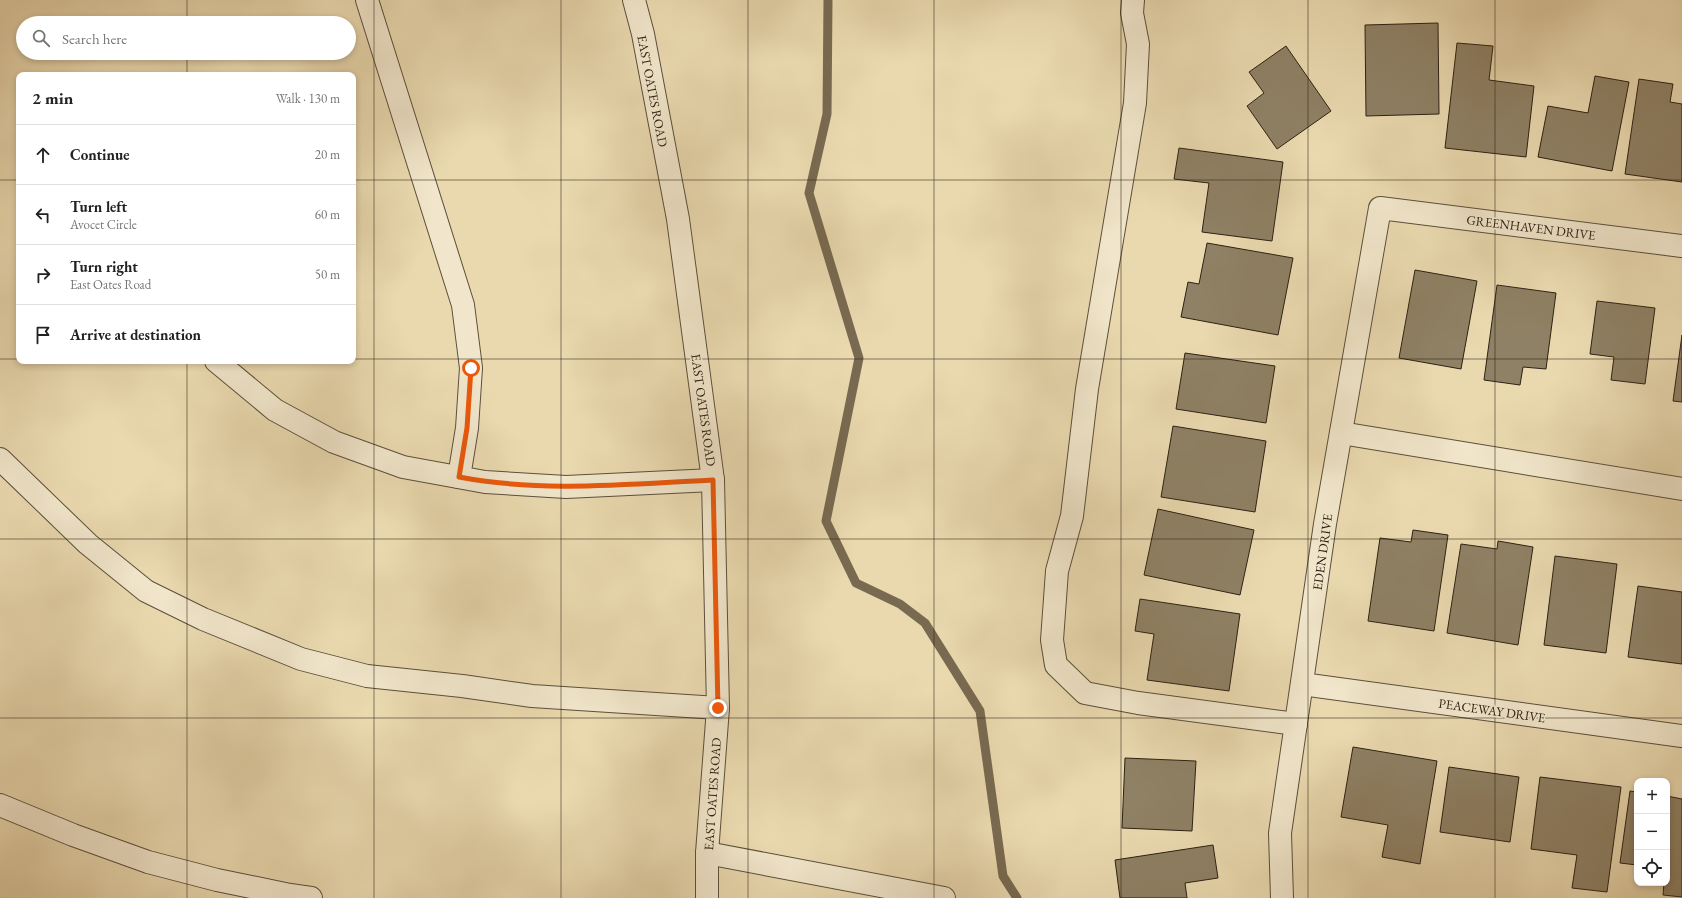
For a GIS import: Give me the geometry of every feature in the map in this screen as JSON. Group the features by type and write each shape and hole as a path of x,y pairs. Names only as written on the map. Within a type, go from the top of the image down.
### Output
{"street":[{"path":"367,0 463,305 471,368 467,428 459,477"},
{"name":"EAST OATES ROAD","path":"634,0 643,34 678,218 713,480 718,708 707,852 707,898"},
{"path":"1133,0 1132,13 1138,44 1135,103 1087,389 1072,516 1057,572 1052,640 1056,665 1086,693 1138,703 1296,724"},
{"name":"EDEN DRIVE","path":"1282,898 1280,833 1325,524 1380,208"},
{"name":"GREENHAVEN DRIVE","path":"1380,208 1682,246"},
{"path":"220,364 275,410 334,442 403,467 485,482 566,487 713,480"},
{"path":"1342,433 1682,489"},
{"path":"0,459 88,544 146,592 203,619 301,659 367,676 462,686 532,696 718,708"},
{"name":"PEACEWAY DRIVE","path":"1302,684 1682,736"},
{"path":"0,805 73,835 148,862 217,880 297,897"},
{"path":"707,852 944,898"}],"building":[{"path":"1438,23 1439,114 1366,116 1365,25"},
{"path":"1457,43 1493,46 1489,80 1534,86 1526,157 1445,148"},
{"path":"1286,46 1331,111 1277,149 1247,106 1264,93 1249,72"},
{"path":"1595,76 1629,82 1612,171 1538,157 1548,106 1588,113"},
{"path":"1639,79 1673,84 1670,102 1682,104 1682,182 1625,174"},
{"path":"1179,148 1283,162 1272,241 1202,232 1209,183 1174,179"},
{"path":"1207,243 1293,258 1278,335 1181,317 1188,282 1199,284"},
{"path":"1415,270 1477,281 1461,369 1399,358"},
{"path":"1497,285 1556,293 1546,369 1523,367 1520,385 1484,380"},
{"path":"1597,301 1655,308 1645,384 1611,380 1614,357 1590,354"},
{"path":"1682,335 1682,402 1673,401"},
{"path":"1185,353 1275,366 1266,423 1176,409"},
{"path":"1173,426 1266,441 1255,512 1161,497"},
{"path":"1158,509 1254,530 1240,595 1144,575"},
{"path":"1413,530 1448,535 1434,631 1368,621 1380,538 1411,542"},
{"path":"1498,541 1533,547 1518,645 1447,633 1461,544 1497,549"},
{"path":"1555,556 1617,564 1606,653 1544,645"},
{"path":"1638,586 1682,592 1682,664 1628,657"},
{"path":"1140,599 1240,614 1229,691 1147,680 1154,634 1135,631"},
{"path":"1353,747 1437,761 1420,864 1382,857 1388,825 1341,817"},
{"path":"1125,758 1196,761 1192,831 1122,828"},
{"path":"1449,767 1519,777 1510,842 1440,832"},
{"path":"1540,777 1621,787 1607,892 1572,888 1577,855 1531,849"},
{"path":"1630,791 1634,792 1634,865 1620,863"},
{"path":"1670,797 1682,799 1682,897 1663,895 1664,886 1670,886"},
{"path":"1213,845 1218,878 1185,883 1187,898 1120,898 1115,860"}],"waterway":[{"path":"828,0 827,114 809,193 859,358 826,521 856,583 900,604 925,623 980,711 1003,876 1017,898"}],"route":[{"path":"471,368 467,428 459,477 485,482 566,487 713,480 718,708"}]}
